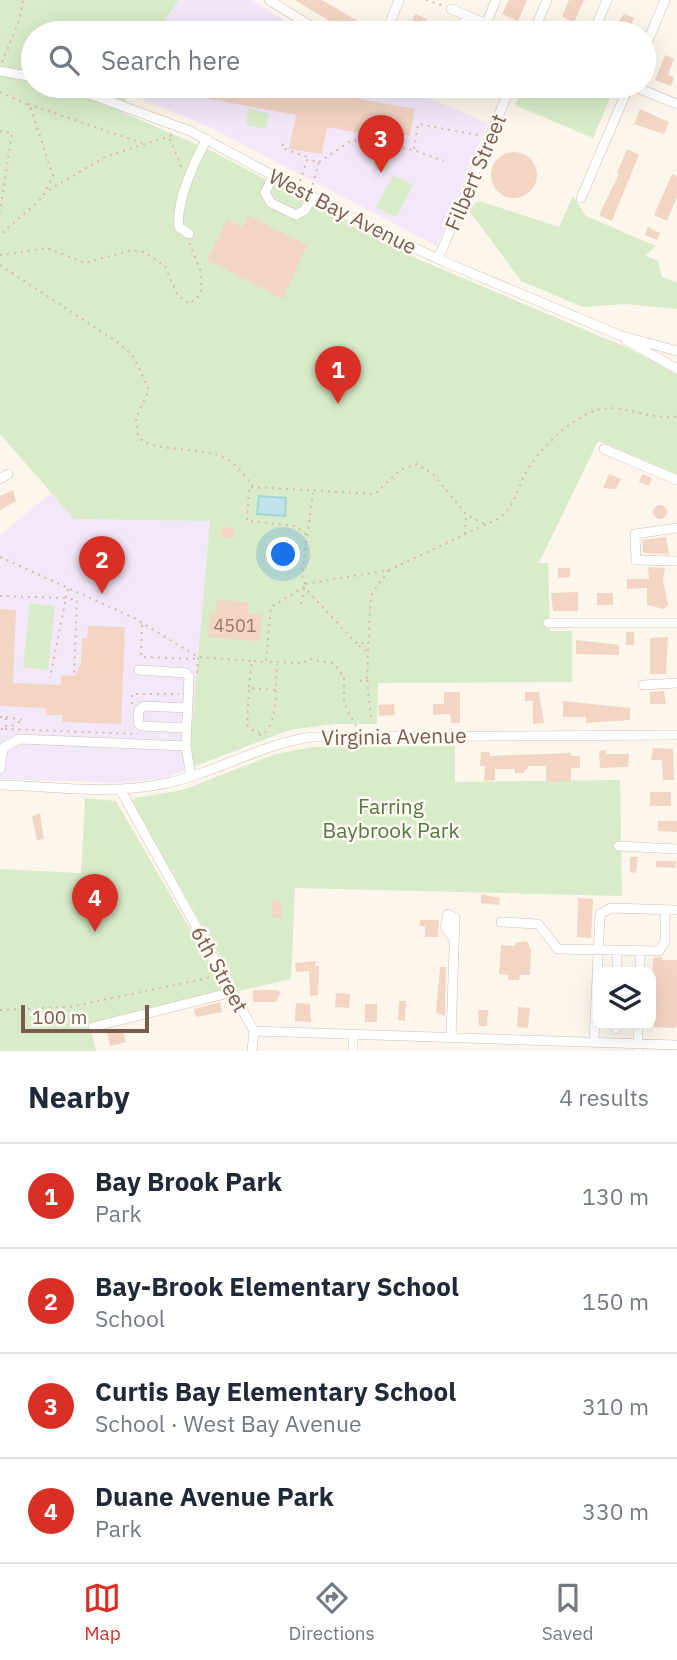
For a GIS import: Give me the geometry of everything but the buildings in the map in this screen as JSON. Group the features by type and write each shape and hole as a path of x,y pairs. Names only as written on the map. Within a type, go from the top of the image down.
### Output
{"street":[{"path":"269,0 303,21"},
{"path":"391,21 399,0"},
{"path":"487,21 496,0"},
{"path":"538,21 547,0"},
{"path":"598,21 607,0"},
{"path":"656,21 665,0"},
{"path":"451,9 481,21"},
{"path":"464,21 467,15"},
{"path":"0,70 21,74"},
{"path":"656,96 677,104"},
{"name":"West Bay Avenue","path":"101,98 207,139 310,196 438,259 619,335 677,351"},
{"name":"Filbert Street","path":"438,259 506,98"},
{"path":"581,198 626,98"},
{"path":"189,234 179,228 178,219 189,176 207,139"},
{"path":"273,175 265,193 271,203 296,215 305,210 310,196"},
{"name":"West Bay Avenue","path":"619,335 677,369"},
{"path":"604,449 677,480"},
{"path":"677,528 635,534 636,560 677,561"},
{"path":"548,623 677,623"},
{"path":"139,670 186,673 189,677 186,746 191,776"},
{"path":"643,685 677,683"},
{"path":"187,729 141,726 138,723 139,710 144,706 188,708"},
{"name":"Virginia Avenue","path":"120,789 162,784 191,776 263,748 311,737 677,735"},
{"path":"0,769 3,748 19,739 186,746"},
{"path":"0,785 120,789"},
{"name":"6th Street","path":"120,789 254,1031 594,1040 638,1046 677,1045"},
{"path":"618,846 677,849"},
{"path":"594,1040 600,914 603,910 677,910"},
{"path":"501,922 538,924 558,949 640,951 663,948 666,910"},
{"path":"451,1037 454,939"},
{"path":"617,951 617,967"},
{"path":"640,951 640,967"},
{"path":"93,1027 233,992"},
{"path":"252,1051 254,1031"},
{"path":"353,1035 353,1051"}],"path":[{"path":"0,70 19,21 23,0"},
{"path":"426,0 451,9"},
{"path":"0,92 143,144"},
{"path":"24,102 30,106 37,122 51,166 53,176 48,191"},
{"path":"413,150 418,124 478,135"},
{"path":"0,235 33,208 48,191 105,157 170,138 175,136 181,127"},
{"path":"0,131 12,133 0,212"},
{"path":"170,138 182,171 189,176"},
{"path":"310,196 319,162 352,140 413,150 444,161"},
{"path":"283,144 282,148 319,162"},
{"path":"295,188 307,157"},
{"path":"0,255 47,248 85,263 132,250 144,252 164,266 177,294 189,304 197,299 202,281 198,262 188,244 189,234"},
{"path":"0,265 117,342 133,356 148,382 149,390 136,418 136,430 141,441 156,446 193,449 225,457 253,487"},
{"path":"266,662 271,607 304,585 389,570 505,514 534,459 582,417 607,408 656,417 677,416"},
{"path":"307,537 295,526 247,521 249,487 375,494 400,470 417,464 433,474 466,514 484,524"},
{"path":"300,604 313,492"},
{"path":"466,514 466,534"},
{"path":"0,558 142,623 198,657 277,663 304,663 308,659 336,665 345,681 346,708 356,726"},
{"path":"371,717 366,652 372,593 389,570"},
{"path":"304,585 366,652"},
{"path":"50,678 68,588"},
{"path":"74,674 78,593"},
{"path":"0,596 77,600"},
{"path":"142,623 141,657 198,659"},
{"path":"358,645 367,641"},
{"path":"252,661 247,725 252,731 260,733"},
{"path":"260,733 271,724 277,663"},
{"path":"360,681 368,678"},
{"path":"249,688 275,690"},
{"path":"0,717 23,720 6,729"},
{"path":"6,717 6,729"},
{"path":"0,729 143,734"},
{"path":"260,733 261,741"},
{"path":"0,1010 69,1007 223,975"}],"shaded area":[{"path":"179,0 252,0 285,21 164,21"},
{"path":"140,98 429,98 488,123 437,246 211,128"},
{"path":"51,493 75,519 210,521 188,769 163,778 120,783 0,779 0,535"}],"green space":[{"path":"0,0 179,0 164,21 21,21 21,98 127,98 122,112 212,151 406,254 628,348 677,374 677,474 598,441 539,563 548,563 550,631 572,631 572,682 378,683 377,724 334,724 289,730 188,769 210,521 74,519 0,434"},
{"path":"518,98 610,98 593,138 515,105"},
{"path":"249,108 269,114 266,129 246,125"},
{"path":"379,147 388,151 388,168 383,171 376,169 371,155"},
{"path":"393,175 413,185 396,217 376,207"},
{"path":"573,196 586,216 656,246 645,255 658,261 662,277 677,283 677,309 625,304 583,307 521,281 469,210 477,202 483,202 559,227"},
{"path":"30,603 55,606 48,670 23,667"},
{"name":"Farring Baybrook Park","path":"455,746 455,782 620,780 622,896 295,888 291,979 239,991 132,801 135,798 183,790 275,754 312,747"},
{"path":"85,798 116,801 227,993 90,1024 96,1051 0,1051 0,869 81,873"}],"water":[{"path":"259,496 286,498 285,516 257,514"}],"place":[{"name":"Curtis Bay Elementary School","path":"381,173"},
{"name":"Bay Brook Park","path":"338,404"},
{"name":"Bay-Brook Elementary School","path":"102,594"},
{"name":"Duane Avenue Park","path":"95,932"}]}
